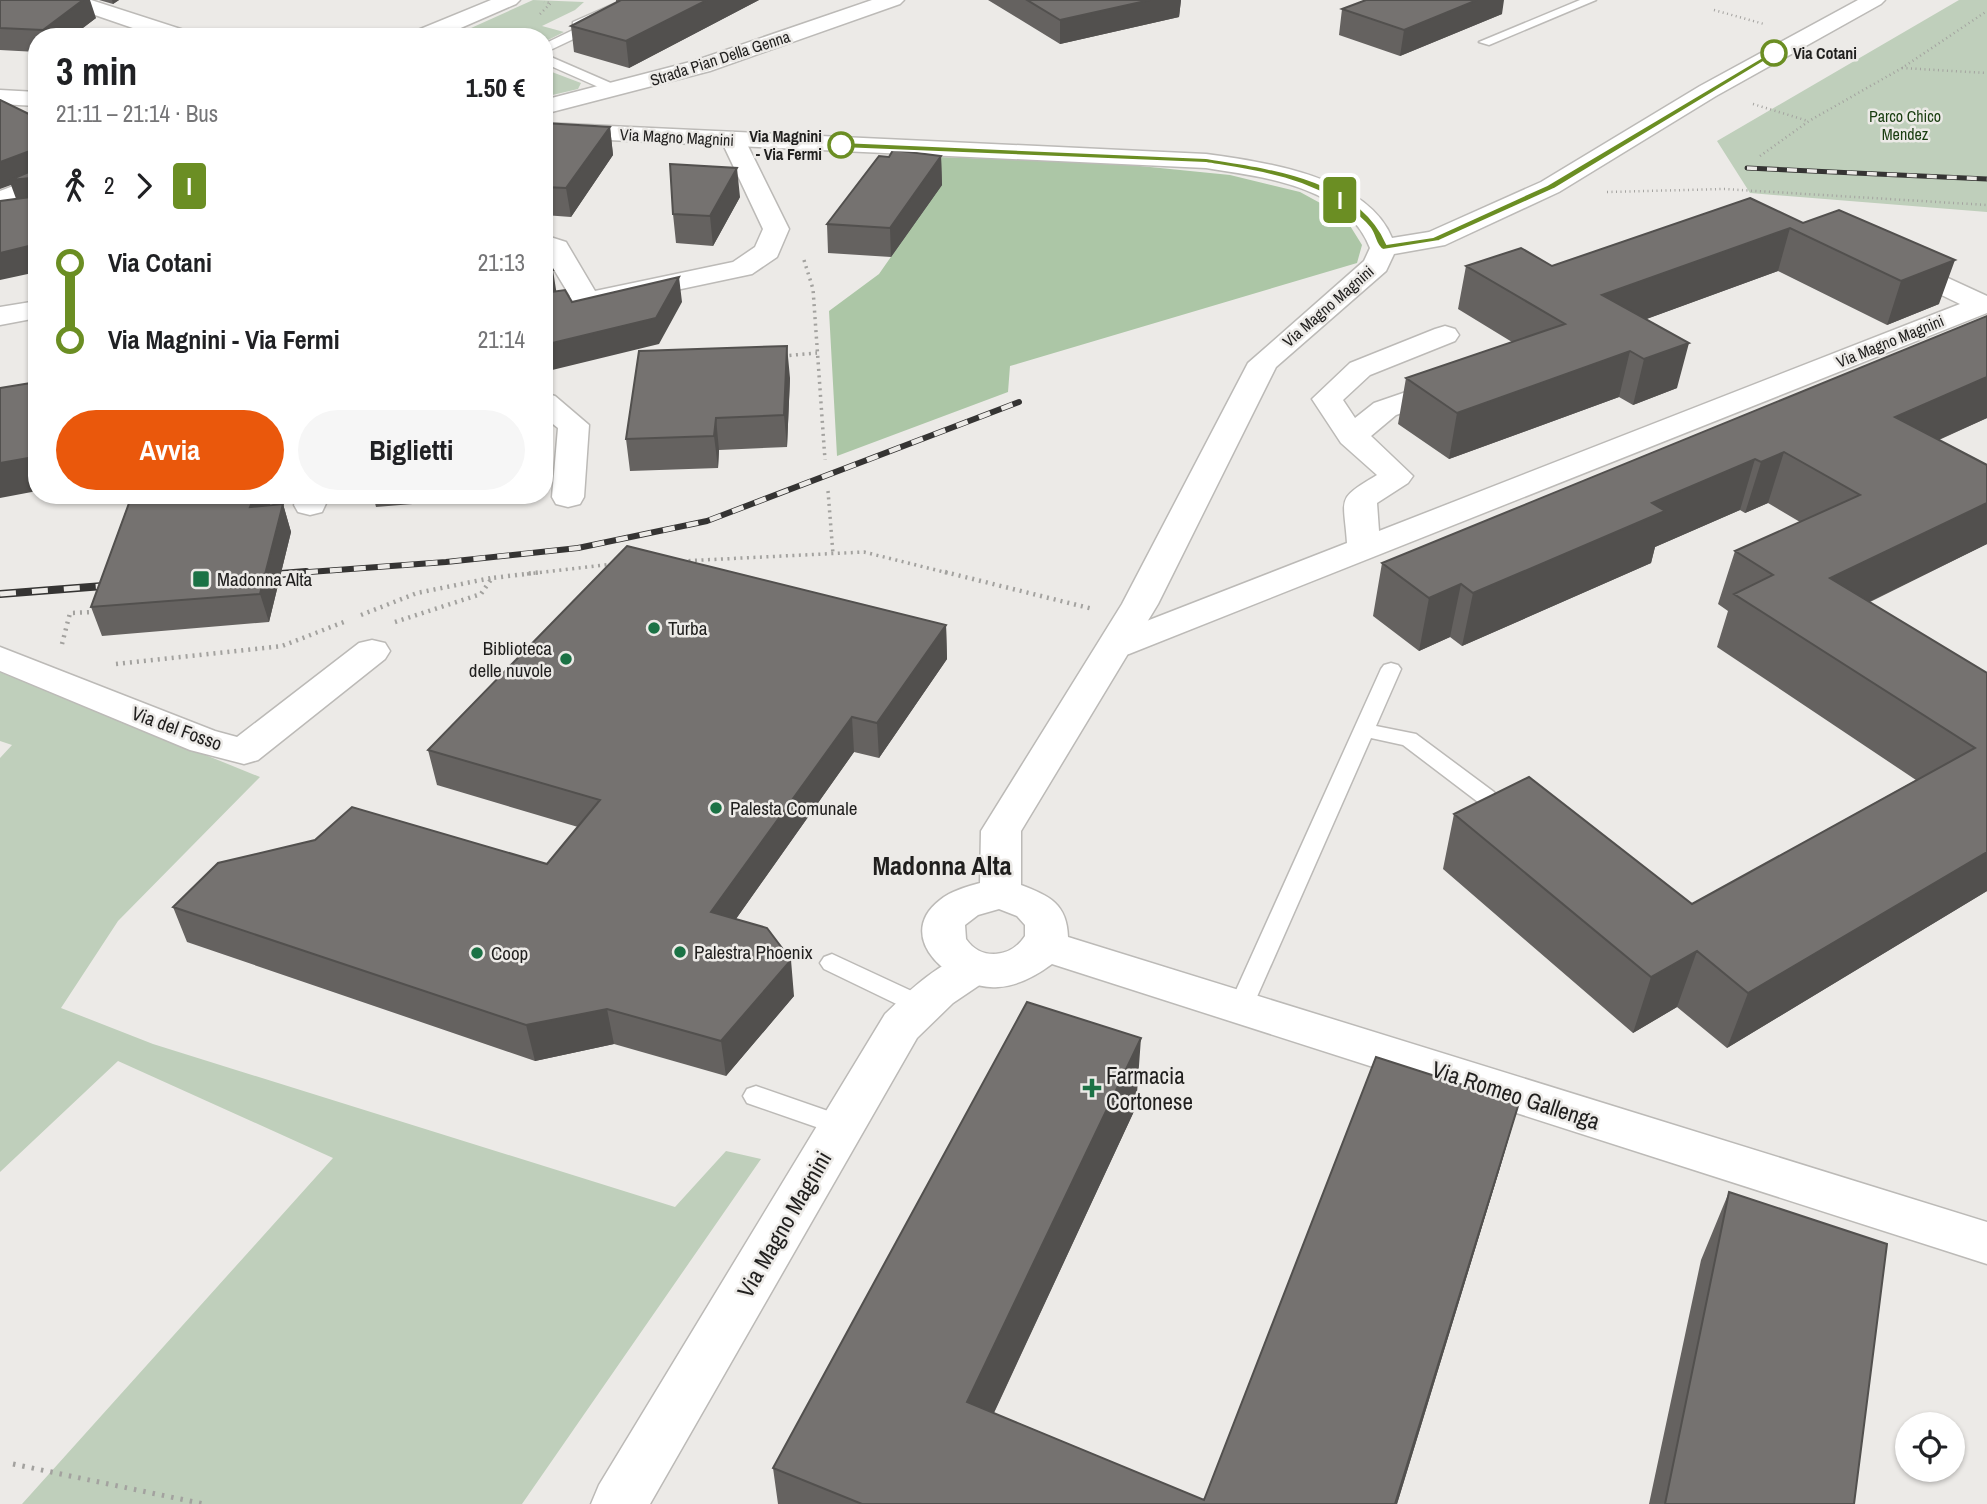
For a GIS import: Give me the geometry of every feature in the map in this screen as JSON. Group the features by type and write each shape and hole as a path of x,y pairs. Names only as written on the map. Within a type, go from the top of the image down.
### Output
{"street":[{"path":"70,0 154,28"},
{"path":"442,28 509,0"},
{"name":"Strada Pian Della Genna","path":"553,105 702,66 893,0"},
{"path":"1383,248 1436,239 1550,187 1708,91 1874,0"},
{"path":"0,97 28,99"},
{"name":"Via Magno Magnini","path":"553,130 1206,161 1258,169 1312,183 1348,204 1375,228 1383,248 1376,265 1263,363 1123,633 1001,831 1001,894"},
{"path":"553,308 742,268 767,251 776,229 733,140"},
{"path":"0,200 28,189"},
{"path":"0,217 28,213"},
{"path":"553,247 586,300"},
{"name":"Via Magno Magnini","path":"1123,633 1364,549 1983,305 1867,248"},
{"path":"0,316 28,311"},
{"path":"1364,549 1360,499 1397,476 1352,436 1327,399 1360,369 1445,335"},
{"path":"1352,436 1385,409 1482,376"},
{"path":"553,409 574,425 568,497"},
{"name":"Via del Fosso","path":"0,658 204,741 244,751 372,651"},
{"path":"1001,894 1030,903 1040,912 1048,934 1045,946 1036,956 1016,967 991,970 975,967 959,959 948,948 944,936 945,922 953,910 966,901 983,895 1001,894"},
{"name":"Via Romeo Gallenga","path":"1045,946 1987,1243"},
{"name":"Via Magno Magnini","path":"619,1504 901,1026 937,991 975,967"}],"lane":[{"path":"553,44 580,31 577,25 632,0"},
{"path":"1485,42 1590,0"},
{"path":"553,62 616,90"},
{"path":"1240,1008 1391,669"},
{"path":"1362,730 1409,739 1486,797"},
{"path":"832,963 922,1006"},
{"path":"756,1096 842,1126"}],"path":[{"path":"1714,10 1761,23"},
{"path":"1760,156 1809,121 1902,68 1987,11"},
{"path":"1902,68 1987,73"},
{"path":"1708,91 1809,121"},
{"path":"1550,187 1604,192 1724,188 1987,205"},
{"path":"770,242 800,251 813,289 825,460"},
{"path":"781,356 817,353"},
{"path":"828,491 833,554"},
{"path":"670,562 864,552 1123,633"},
{"path":"108,665 282,646 417,593 492,578 615,564"},
{"path":"372,651 377,628 481,594 492,578"},
{"path":"36,673 55,671 70,613 97,611"},
{"path":"13,1464 204,1504"}],"green space":[{"path":"533,0 584,2 575,10 542,26 549,28 471,28"},
{"name":"Parco Chico Mendez","path":"1959,0 1987,0 1987,212 1750,193 1717,141"},
{"path":"553,29 564,32 553,38"},
{"path":"553,72 581,83 578,89 553,95"},
{"path":"937,157 1110,163 1230,175 1300,192 1344,216 1362,245 1357,263 1010,366 1008,392 837,456 829,311 879,274 941,185"},
{"path":"0,672 260,777 118,921 61,1008 153,1044 675,1207 726,1151 761,1159 522,1504 22,1504 333,1158 118,1061 0,1172 0,758 12,745 0,741"}],"building":[{"path":"0,0 83,0 46,28 0,28"},
{"path":"621,0 707,0 626,41 571,26"},
{"path":"1027,0 1150,0 1060,20"},
{"path":"1366,0 1477,0 1404,30 1342,9"},
{"path":"0,100 28,114 28,152 0,162"},
{"path":"553,124 610,127 566,188 553,187"},
{"path":"893,150 941,156 890,228 827,224 879,156 889,157"},
{"path":"670,164 737,168 710,216 673,214"},
{"path":"28,172 28,178 10,180"},
{"path":"28,197 28,246 0,253 0,201"},
{"path":"1750,198 1803,223 1839,210 1955,260 1901,281 1790,228 1602,295 1689,343 1644,359 1630,351 1457,413 1406,378 1565,324 1466,266 1521,248 1552,266"},
{"path":"679,277 656,318 553,343 553,292 565,290 572,302"},
{"path":"1987,316 1987,377 1895,417 1987,465 1987,503 1830,578 1987,673 1987,852 1748,993 1697,951 1651,977 1454,814 1529,777 1692,904 1975,748 1734,594 1773,575 1735,551 1860,495 1784,452 1761,462 1755,459 1652,503 1665,511 1473,593 1461,584 1429,598 1382,563"},
{"path":"787,346 784,415 716,418 714,436 626,439 639,351"},
{"path":"28,383 28,458 0,463 0,388"},
{"path":"129,504 251,504 250,507 283,504 260,594 91,607"},
{"path":"627,546 946,625 877,723 852,717 711,912 767,928 791,960 721,1041 607,1009 526,1025 173,907 218,863 315,840 352,807 547,864 600,800 428,750"},
{"path":"1027,1002 1141,1038 967,1402 1204,1500 1376,1057 1519,1103 1395,1504 862,1504 773,1468"},
{"path":"1729,1192 1887,1244 1854,1504 1665,1504"}],"railway":[{"path":"1747,168 1987,179"},
{"path":"282,574 446,562 578,548 707,521 1019,402"},
{"path":"281,574 306,572"},
{"path":"0,594 116,585"}],"bus line":[{"name":"I","path":"841,145 1206,161 1258,169 1312,183 1348,204 1375,228 1383,248 1436,239 1550,187 1774,53"}],"place":[{"name":"Via Cotani","path":"1774,53"},
{"name":"Via Magnini - Via Fermi","path":"841,145"},
{"name":"Madonna Alta","path":"201,579"},
{"name":"Turba","path":"654,628"},
{"name":"Biblioteca delle nuvole","path":"566,659"},
{"name":"Palesta Comunale","path":"716,808"},
{"name":"Palestra Phoenix","path":"680,952"},
{"name":"Coop","path":"477,953"},
{"name":"Farmacia Cortonese","path":"1092,1088"}],"district":[{"name":"Madonna Alta","path":"942,865"}]}
